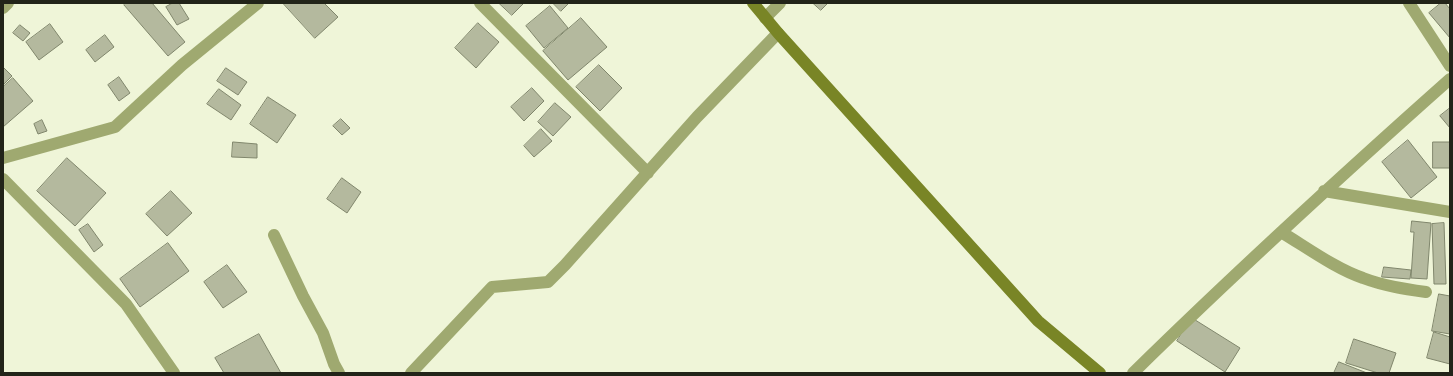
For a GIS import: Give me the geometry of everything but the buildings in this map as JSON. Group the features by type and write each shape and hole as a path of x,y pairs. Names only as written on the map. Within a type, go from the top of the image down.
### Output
{"street":[{"path":"3,8 8,3"},
{"path":"3,158 114,127 182,65 258,3"},
{"path":"480,3 648,173"},
{"path":"753,3 778,33 1038,320 1100,373"},
{"path":"765,18 780,3"},
{"path":"1409,3 1450,66"},
{"path":"411,373 492,287 548,282 565,265 697,117 778,33"},
{"path":"1133,373 1324,191 1450,78"},
{"path":"3,179 126,304 174,373"},
{"path":"1324,191 1450,212"},
{"path":"1281,232 1328,261 1363,278 1392,286 1426,292"},
{"path":"274,236 323,334 338,373"}]}
